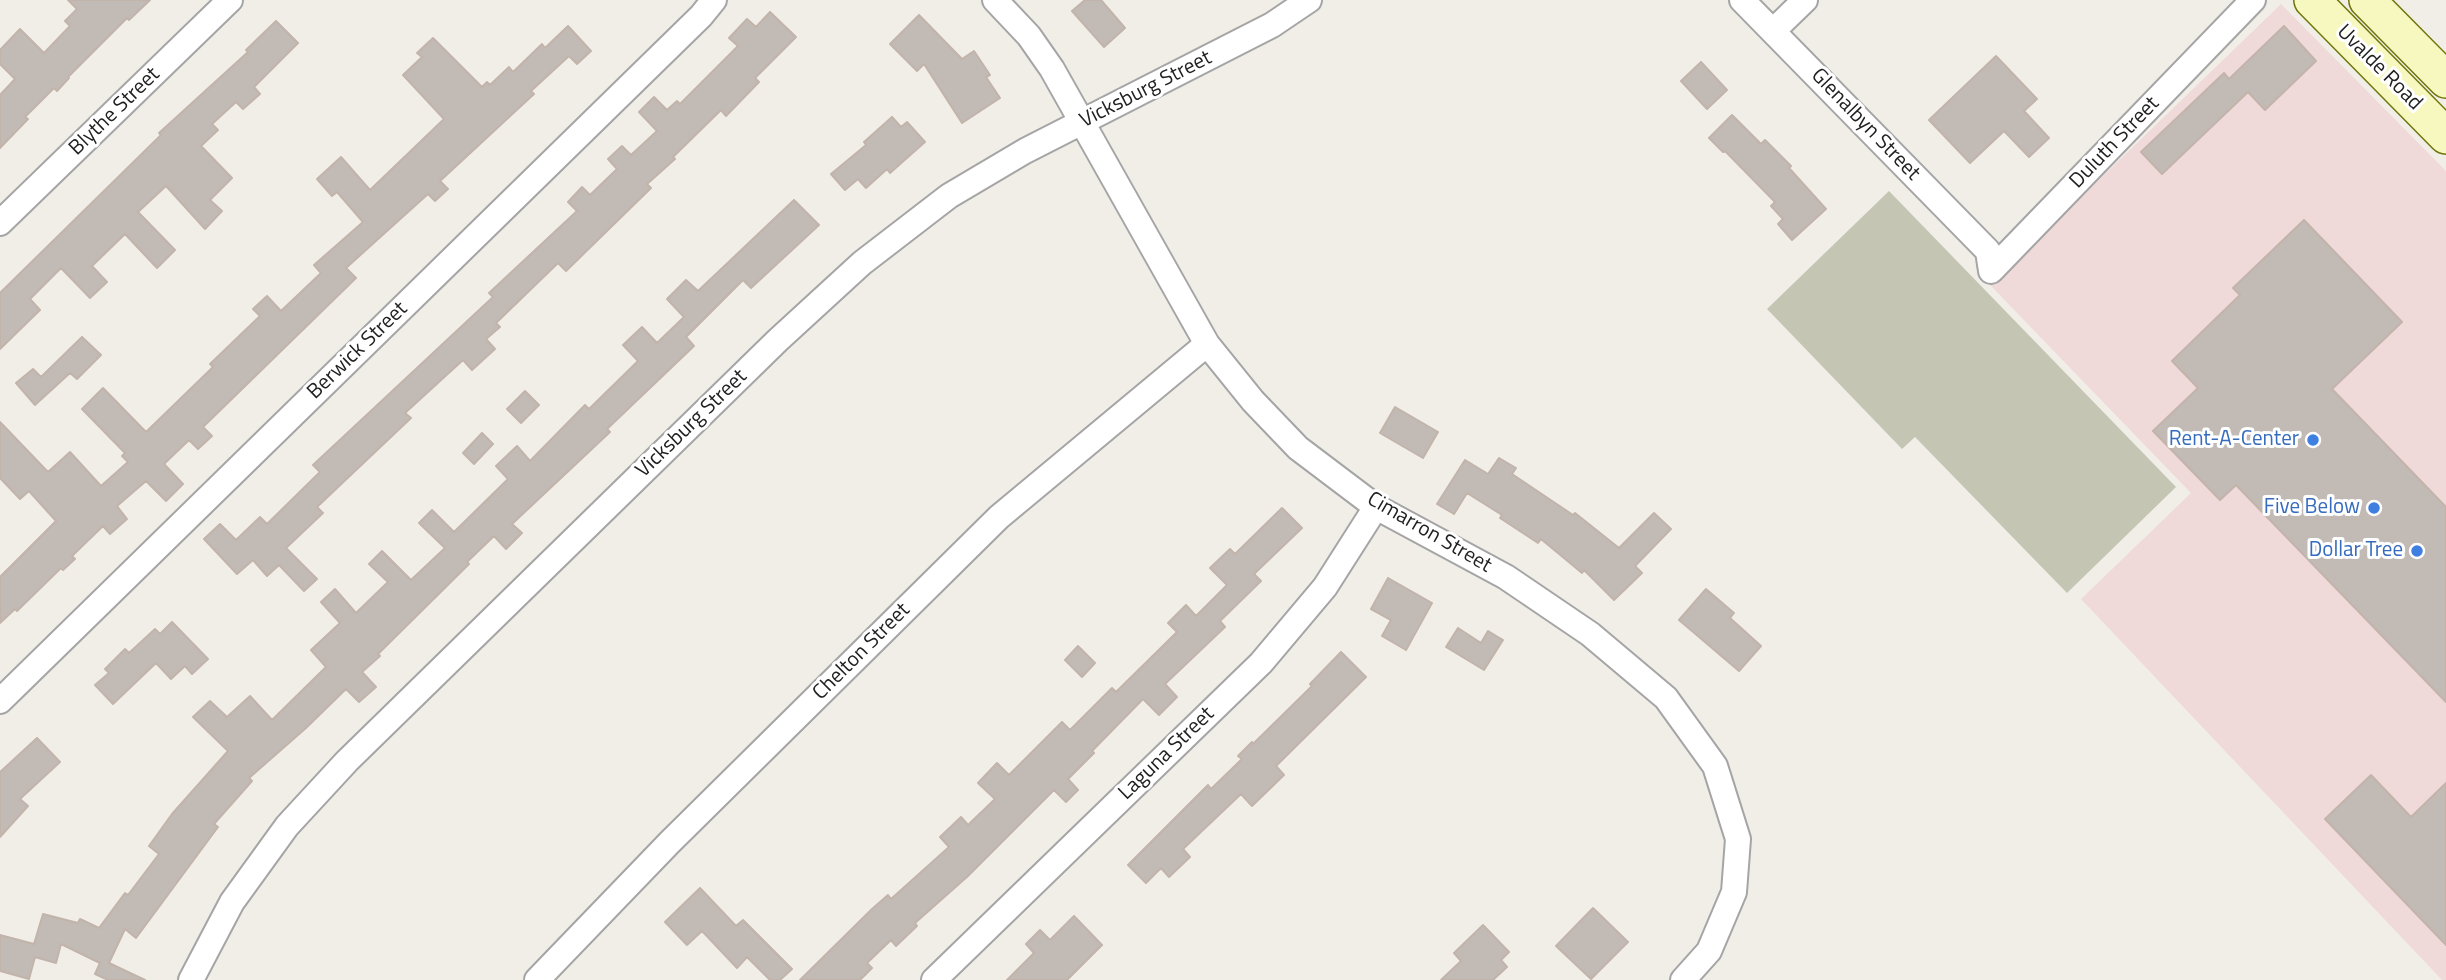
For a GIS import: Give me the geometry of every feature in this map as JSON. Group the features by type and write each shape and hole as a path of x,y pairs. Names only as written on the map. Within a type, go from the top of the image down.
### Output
{"main road":[{"name":"Uvalde Road","path":"2312,0 2446,136"},
{"name":"Uvalde Road","path":"2367,0 2446,80"}],"street":[{"name":"Blythe Street","path":"0,223 230,0"},
{"name":"Berwick Street","path":"0,701 681,36 714,0"},
{"name":"Cimarron Street","path":"995,0 1029,36 1052,69 1207,344 1253,401 1298,448 1376,507 1506,577 1590,634 1666,698 1715,766 1738,839 1734,892 1709,951 1683,980"},
{"name":"Vicksburg Street","path":"191,980 232,902 287,826 347,761 778,340 862,263 949,196 1025,151 1272,25 1309,0"},
{"name":"Glenalbyn Street","path":"1742,0 1988,251"},
{"path":"1773,31 1804,0"},
{"name":"Duluth Street","path":"1988,251 1991,271 2253,0"},
{"name":"Chelton Street","path":"537,980 670,842 999,517 1207,344"},
{"name":"Laguna Street","path":"934,980 1261,663 1325,587 1376,507"}],"shaded area":[{"path":"2281,4 2446,171 2446,980 2442,980 2081,599 2191,493 1990,285"},
{"path":"1889,191 2176,487 2067,593 1915,437 1902,449 1767,309"}],"building":[{"path":"68,0 150,0 129,20 127,18 57,91 54,88 25,117 28,119 0,148 0,95 15,79 0,64 0,50 20,29 44,53 70,26 65,21 77,9"},
{"path":"1085,0 1101,0 1125,28 1104,47 1072,11"},
{"path":"770,12 796,37 755,78 759,82 726,116 721,110 673,157 675,159 647,184 651,188 566,271 558,263 496,323 500,327 486,339 495,349 472,370 463,360 405,413 411,418 317,507 323,513 286,548 317,579 304,591 279,565 267,576 253,560 237,574 204,539 220,524 236,540 260,517 267,524 320,472 313,465 493,297 489,293 577,211 568,202 582,187 590,195 617,169 608,159 622,146 631,155 657,131 639,112 654,97 667,110 677,101 680,104 738,46 729,38 747,19 756,27"},
{"path":"919,15 962,59 974,51 990,75 986,77 1000,98 962,123 924,64 917,71 890,44"},
{"path":"276,21 298,43 254,87 260,94 243,109 236,102 212,124 218,130 201,146 232,178 210,200 222,211 205,229 166,186 138,212 175,250 157,268 125,234 92,266 107,282 90,298 61,268 30,299 40,310 0,349 0,293 161,135 159,133 248,52 246,50"},
{"path":"568,26 591,51 577,64 569,56 531,91 534,94 440,181 448,189 435,201 428,194 346,268 356,278 203,427 212,436 198,449 189,440 164,464 183,484 166,501 146,481 117,506 127,519 110,534 103,526 72,556 75,559 63,570 61,568 17,611 15,609 0,623 0,577 56,521 29,491 20,499 0,478 0,422 48,472 70,452 101,486 128,462 122,456 125,453 82,409 103,388 146,432 213,367 210,364 260,316 253,309 267,296 281,311 321,273 314,265 363,222 337,192 332,196 317,179 341,157 370,190 444,119 403,75 422,57 417,53 433,38 482,87 487,82 490,85 509,67 513,72 542,44 545,48"},
{"path":"2284,26 2316,61 2265,110 2248,92 2162,174 2141,152 2224,73 2229,79"},
{"path":"1996,56 2037,99 2024,111 2049,138 2029,157 2004,131 1970,163 1929,120"},
{"path":"1701,62 1727,90 1707,109 1681,81"},
{"path":"1732,115 1761,144 1765,140 1791,166 1789,168 1826,209 1792,240 1778,224 1783,219 1771,206 1775,202 1709,138"},
{"path":"892,117 901,127 907,122 925,142 890,173 887,169 866,188 858,179 845,190 831,174 866,145 864,142"},
{"path":"794,200 819,225 751,288 743,280 686,337 694,346 607,429 610,432 512,524 522,533 506,549 494,536 378,654 380,656 362,672 376,687 359,702 346,689 249,778 252,781 214,824 218,827 136,938 125,929 109,963 145,980 108,980 95,974 100,963 61,944 56,963 35,957 29,979 0,971 0,935 34,944 43,914 78,923 80,919 99,928 125,893 128,895 159,854 149,846 172,814 228,751 193,717 210,701 227,717 250,696 272,720 326,667 311,650 340,623 321,602 335,589 356,613 388,582 369,564 382,551 411,580 445,548 419,523 432,510 454,532 508,479 496,466 517,446 530,461 585,405 589,409 638,361 623,345 642,327 657,343 684,317 667,299 686,280 698,291"},
{"path":"2304,220 2402,322 2332,389 2446,507 2446,702 2236,485 2220,500 2153,431 2198,388 2172,361 2240,295 2233,288"},
{"path":"82,337 101,355 77,379 70,373 35,405 16,383 33,369 41,377"},
{"path":"525,391 539,405 521,423 507,409"},
{"path":"1395,407 1438,432 1423,458 1380,433"},
{"path":"482,433 493,444 474,464 463,453"},
{"path":"1499,458 1516,468 1512,474 1573,515 1575,513 1619,548 1654,513 1671,529 1635,566 1642,573 1614,600 1584,570 1582,573 1541,539 1538,543 1500,518 1502,515 1467,493 1454,514 1437,504 1465,460 1488,474"},
{"path":"1282,508 1302,528 1254,574 1261,581 1220,621 1225,627 1165,684 1177,697 1159,715 1143,699 1068,779 1078,790 1066,802 1054,790 968,876 915,923 917,926 896,946 891,940 867,963 872,968 860,980 800,980 872,909 888,895 891,899 949,847 940,837 961,817 968,825 995,799 978,783 997,763 1009,775 1062,722 1070,730 1112,688 1116,692 1177,632 1168,623 1186,605 1196,616 1227,585 1210,568 1230,549 1235,554"},
{"path":"1388,578 1432,603 1406,650 1382,636 1391,620 1371,609"},
{"path":"1706,589 1734,613 1730,618 1761,646 1739,671 1679,620"},
{"path":"172,622 208,659 192,674 185,666 171,679 156,663 113,704 95,685 109,673 105,669 125,649 129,653 155,629 160,634"},
{"path":"1458,628 1481,643 1488,631 1503,640 1484,670 1446,647"},
{"path":"1078,646 1095,663 1082,677 1065,660"},
{"path":"1341,652 1366,677 1276,766 1284,775 1252,806 1241,794 1183,849 1190,857 1169,877 1161,868 1146,883 1128,865 1208,785 1211,789 1242,759 1238,756 1312,686 1310,684"},
{"path":"37,738 60,762 20,799 28,806 0,837 0,772"},
{"path":"2371,775 2411,817 2446,783 2446,945 2325,819"},
{"path":"700,888 736,926 743,920 792,969 780,980 770,980 747,957 737,968 702,931 687,945 665,922"},
{"path":"1593,908 1628,942 1591,979 1556,946"},
{"path":"1074,916 1102,945 1067,980 1007,980 1034,953 1026,944 1040,930 1050,940"},
{"path":"1483,925 1509,952 1501,960 1507,967 1493,980 1441,980 1461,961 1454,953"}],"place":[{"name":"Rent-A-Center","path":"2313,440"},
{"name":"Five Below","path":"2374,508"},
{"name":"Dollar Tree","path":"2417,551"}]}
